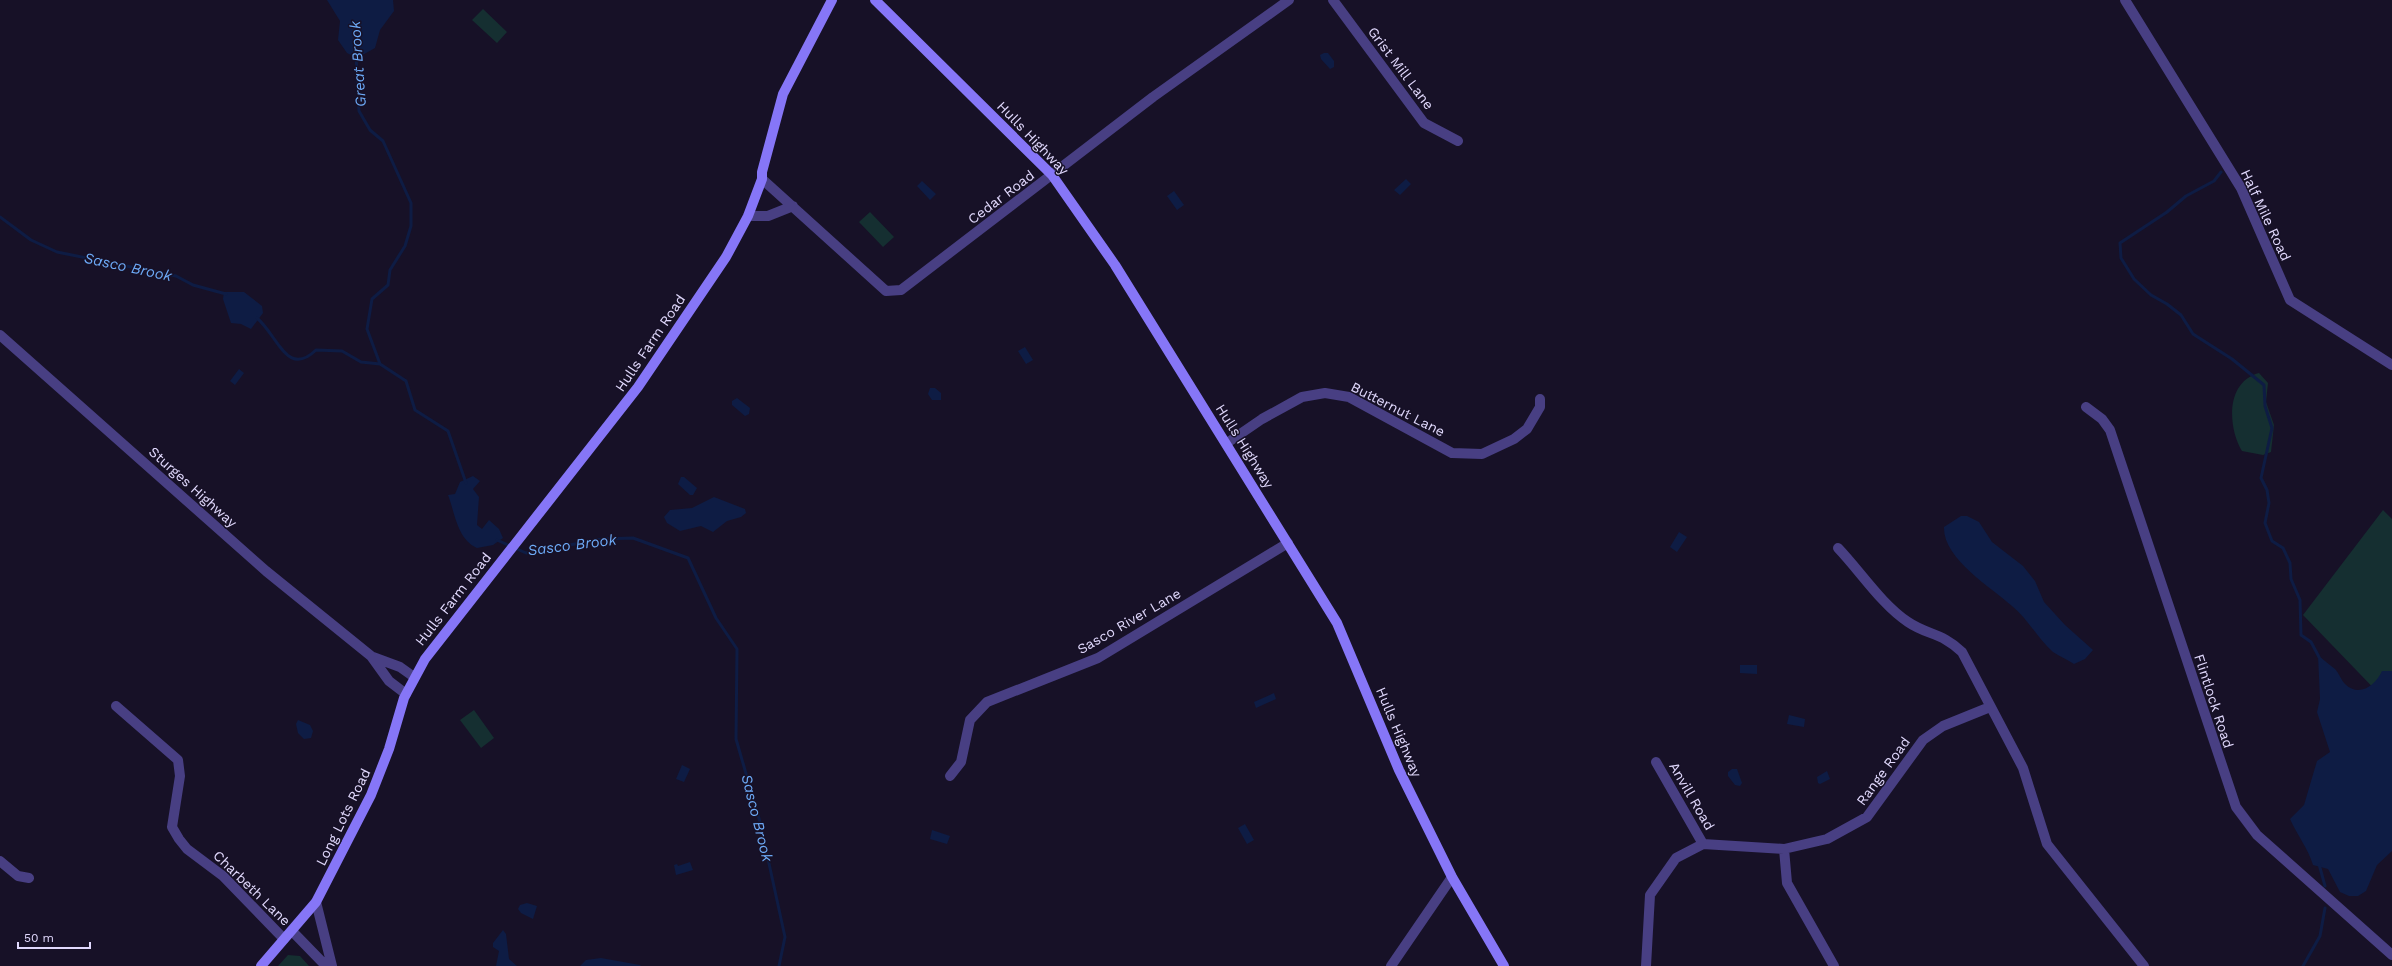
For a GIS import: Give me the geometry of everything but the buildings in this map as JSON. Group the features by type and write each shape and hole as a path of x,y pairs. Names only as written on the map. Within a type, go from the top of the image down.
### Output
{"street":[{"name":"Hulls Farm Road","path":"422,663 504,556 638,387 726,257 748,216 762,178 783,94 832,0"},
{"name":"Hulls Highway","path":"875,0 1052,175 1115,265 1227,443 1337,623 1399,770 1452,877 1504,966"},
{"name":"Cedar Road","path":"762,178 886,291 901,290 1152,97 1289,0"},
{"name":"Grist Mill Lane","path":"1333,0 1424,123 1458,141"},
{"name":"Half Mile Road","path":"2125,0 2241,188 2290,300 2392,365"},
{"path":"748,216 768,216 793,206"},
{"name":"Sturges Highway","path":"0,335 266,571 371,656 390,681 406,694"},
{"name":"Butternut Lane","path":"1227,443 1262,419 1302,397 1325,393 1349,397 1452,453 1482,454 1514,439 1528,429 1540,407 1540,399"},
{"name":"Flintlock Road","path":"2086,408 2102,418 2110,430 2236,807 2257,835 2392,955"},
{"name":"Sasco River Lane","path":"950,776 961,762 970,720 987,702 1098,658 1288,543"},
{"path":"1838,548 1897,614 1909,623 1951,641 1962,652 2023,768 2047,844 2144,966"},
{"name":"Sturges Highway","path":"371,656 400,666 414,677"},
{"name":"Long Lots Road","path":"260,966 316,902 371,795 389,749 406,694 422,663"},
{"name":"Charbeth Lane","path":"116,706 178,760 180,776 172,826 179,839 187,849 223,876 284,939"},
{"name":"Range Road","path":"1703,844 1784,848 1827,839 1867,817 1923,740 1943,726 1990,707"},
{"name":"Anvill Road","path":"1656,762 1703,844"},
{"path":"1646,966 1650,895 1676,858 1703,844"},
{"path":"1784,848 1787,883 1834,966"},
{"path":"0,861 18,876 29,878"},
{"path":"1391,966 1452,877"},
{"path":"316,902 332,966"},
{"path":"292,931 326,966"}],"green space":[{"path":"483,9 507,32 497,43 472,20"},
{"path":"870,212 894,237 883,247 859,222"},
{"path":"2259,373 2268,383 2266,402 2274,425 2271,452 2263,455 2242,451 2237,441 2232,419 2232,407 2240,386 2248,378"},
{"path":"2383,510 2392,519 2392,699 2386,701 2303,615"},
{"path":"474,710 494,738 481,748 460,720"},
{"path":"288,955 300,956 309,966 278,966"}],"water":[{"path":"327,0 393,0 394,11 380,30 375,48 357,58 347,53 338,40 340,21"},
{"path":"1328,53 1334,61 1334,67 1330,69 1321,59 1320,55"},
{"path":"1406,179 1411,184 1400,195 1394,190"},
{"path":"922,181 936,194 930,200 917,186"},
{"path":"1174,191 1184,205 1177,210 1167,196"},
{"path":"224,292 244,292 262,306 263,313 251,329 241,324 231,323 223,299"},
{"path":"1025,347 1033,360 1026,364 1018,351"},
{"path":"239,369 244,373 235,385 230,381"},
{"path":"930,388 935,388 941,393 941,400 932,400 928,394"},
{"path":"737,398 750,408 749,414 745,416 732,405 732,401"},
{"path":"473,476 480,481 473,489 479,497 477,525 482,529 489,520 499,529 503,538 493,545 477,548 470,544 461,532 448,495 455,494 460,482"},
{"path":"681,477 684,477 697,488 693,495 690,495 678,484"},
{"path":"714,497 745,509 746,513 741,517 727,521 713,532 701,526 680,531 667,523 664,517 670,510 692,508"},
{"path":"1961,516 1967,516 1979,522 1992,542 2023,566 2035,581 2044,602 2065,625 2093,650 2085,659 2074,664 2053,652 2018,611 1981,581 1960,561 1951,550 1946,539 1944,527"},
{"path":"1679,532 1687,537 1677,552 1670,547"},
{"path":"2318,655 2338,672 2345,684 2356,690 2361,690 2371,685 2376,681 2382,671 2392,671 2392,851 2377,865 2366,891 2358,896 2349,896 2340,892 2328,869 2313,865 2290,819 2304,805 2317,761 2330,752 2317,712 2320,699"},
{"path":"1740,665 1757,665 1757,674 1740,673"},
{"path":"1274,693 1276,699 1256,708 1254,702"},
{"path":"1789,715 1805,719 1804,727 1787,724"},
{"path":"298,720 310,725 313,731 311,738 304,739 298,733 296,724"},
{"path":"682,765 690,769 684,782 676,779"},
{"path":"1732,769 1737,769 1742,783 1740,786 1735,785 1728,776 1728,772"},
{"path":"1827,771 1830,779 1820,784 1818,783 1817,777"},
{"path":"1245,824 1254,840 1247,844 1238,828"},
{"path":"932,830 950,836 947,844 930,839"},
{"path":"690,862 693,870 676,875 674,865 677,864 678,866"},
{"path":"527,903 537,906 533,919 521,913 518,909 520,905"},
{"path":"503,930 506,934 509,959 517,966 496,966 499,951 493,947 493,943"},
{"path":"601,958 641,966 580,966 586,960"}],"waterway":[{"name":"Great Brook","path":"356,55 359,111 370,130 383,141 411,203 411,226 405,246 390,270 388,285 372,299 367,329 380,364"},
{"path":"2221,172 2214,181 2186,196 2167,212 2120,243 2121,258 2134,279 2151,295 2167,304 2181,315 2193,334 2232,359 2264,385 2265,406 2272,428 2261,478 2267,490 2269,503 2265,523 2272,541 2283,548 2290,563 2291,579 2300,600 2301,635 2311,642 2319,657"},
{"name":"Sasco Brook","path":"0,217 31,240 57,252 176,276 193,285 226,294"},
{"name":"Sasco Brook","path":"257,318 290,357 298,359 306,357 316,350 342,351 361,362 380,364 406,381 415,410 448,431 466,483"},
{"name":"Sasco Brook","path":"497,540 526,553 602,539 633,538 688,558 716,618 737,649 736,739 760,822 785,937 779,966"},
{"path":"2319,864 2325,886"},
{"path":"2303,966 2320,936 2325,908"}]}
